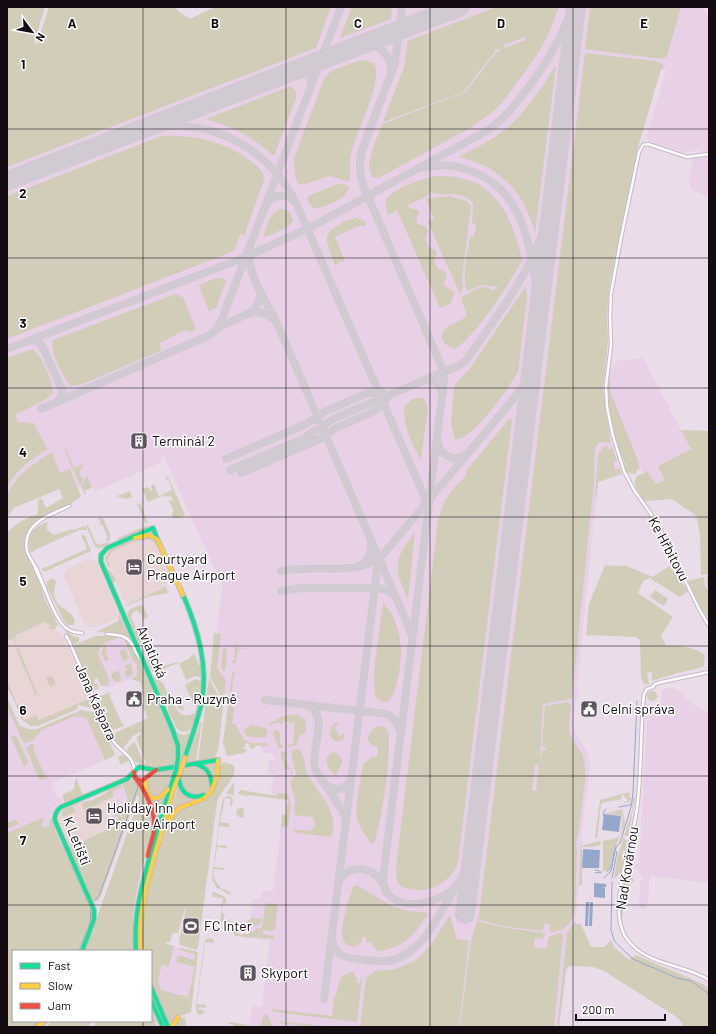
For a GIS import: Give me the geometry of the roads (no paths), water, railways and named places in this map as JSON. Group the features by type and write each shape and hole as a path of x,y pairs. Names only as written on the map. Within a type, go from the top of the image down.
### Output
{"main road":[{"path":"128,538 153,528 197,634 202,654 203,692 198,715 180,774 180,787 183,792 189,796 197,798 209,792 218,760"},
{"name":"Aviatická","path":"136,950 135,918 139,895 173,781 178,758 178,746 175,735 101,563 101,558 103,552 107,548 128,538 150,535 155,537 159,544"},
{"path":"162,828 176,810 204,798 211,792 214,785 218,760"},
{"name":"K Letišti","path":"82,950 93,922 94,910 55,821 54,815 61,807 125,780 130,777 138,767 157,770 218,760"},
{"path":"193,764 200,765 206,769 212,777 212,785"},
{"path":"143,767 148,772 145,785 149,796 152,799 155,800 164,796 173,781"},
{"name":"K Letišti","path":"125,780 142,781 157,770"},
{"path":"134,771 137,780 143,788 154,823 154,832 148,850 147,864"},
{"path":"141,950 139,931 142,904 162,828 180,774"},
{"path":"152,989 168,1027"},
{"path":"152,1002 163,1027"},
{"path":"172,1027 178,1017"}],"street":[{"name":"Ke Hřbitovu","path":"709,154 687,156 648,144 642,147 638,155 612,286 610,315 611,345 606,386 606,398 613,436 626,474 634,490 661,531 699,609 709,626"},
{"path":"69,506 34,525 27,538 26,547 46,593 62,624 72,631 82,633"},
{"path":"107,634 119,635 128,639 140,660 144,663"},
{"name":"Jana Kašpara","path":"66,636 112,739 133,762 143,767"},
{"name":"Nad Kovárnou","path":"709,672 655,684 654,687 647,689 644,694 639,786 636,811 620,898 619,912 620,923 626,938 640,952 700,974 709,980"},
{"path":"133,762 134,771"}],"water":[{"path":"604,814 621,816 619,832 602,830"},
{"path":"583,849 600,850 599,868 582,868"},
{"path":"594,883 606,884 606,887 602,888 605,888 605,898 594,897"},
{"path":"586,902 589,902 588,926 585,926"},
{"path":"590,902 593,902 592,926 589,926"}],"waterway":[{"path":"607,872 610,869 615,849 620,843 631,807 633,793 637,701"},
{"path":"117,846 138,787 134,780"},
{"path":"619,807 630,805 632,802"},
{"path":"604,817 603,812 606,809"},
{"path":"604,878 611,871 616,846"},
{"path":"95,900 99,896 117,847"},
{"path":"612,878 616,851"},
{"path":"595,870 600,871"},
{"path":"595,873 602,872"},
{"path":"612,882 611,930 614,940 618,945 633,959 677,978 691,981 709,994"},
{"path":"79,950 90,922 91,909"},
{"path":"32,1027 39,1022"}],"place":[{"name":"Terminál 2","path":"139,441"},
{"name":"Courtyard Prague Airport","path":"134,567"},
{"name":"Praha - Ruzyně","path":"134,699"},
{"name":"Celní správa","path":"589,709"},
{"name":"Holiday Inn Prague Airport","path":"94,816"},
{"name":"FC Inter","path":"191,926"},
{"name":"Skyport","path":"248,973"}]}
